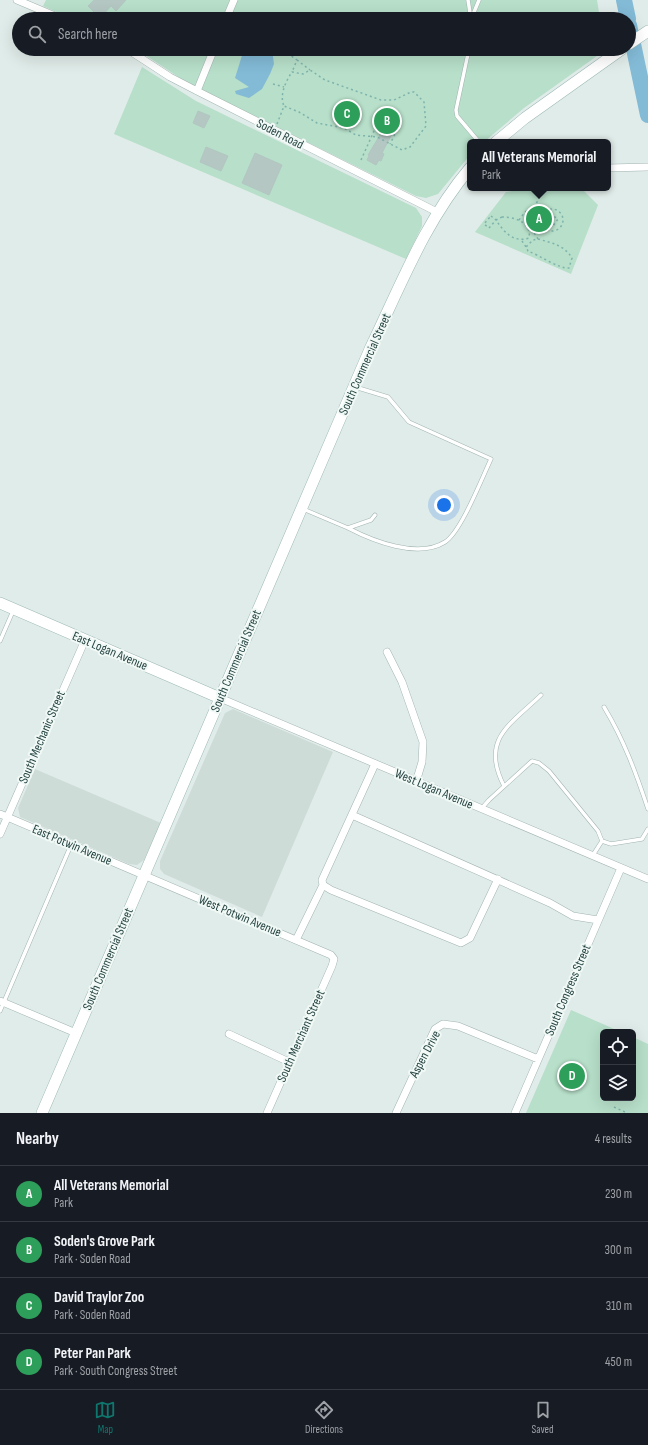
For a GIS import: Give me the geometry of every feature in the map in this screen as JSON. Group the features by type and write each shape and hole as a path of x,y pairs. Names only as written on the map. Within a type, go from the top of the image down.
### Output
{"main road":[{"path":"636,39 648,30"},
{"path":"500,139 538,109 612,56"},
{"name":"South Commercial Street","path":"42,1113 354,387 427,229 467,172"},
{"name":"East Logan Avenue","path":"0,603 220,698"}],"street":[{"path":"17,0 45,12"},
{"path":"229,12 234,0"},
{"name":"Soden Road","path":"138,56 170,77 274,131 438,212"},
{"path":"197,91 211,56"},
{"path":"611,168 648,167"},
{"name":"South Mechanic Street","path":"0,834 85,640"},
{"path":"388,652 402,682 423,742 422,762 416,782"},
{"name":"West Logan Avenue","path":"220,698 648,880"},
{"path":"296,940 323,885 322,880 375,764"},
{"name":"East Potwin Avenue","path":"0,814 144,876"},
{"path":"352,815 498,879 550,903 573,916 598,920"},
{"name":"South Congress Street","path":"515,1113 621,868"},
{"name":"West Potwin Avenue","path":"144,876 331,954 334,959"},
{"path":"323,885 331,890 460,943 470,938 498,879"},
{"name":"South Merchant Street","path":"267,1113 334,959"},
{"path":"2,1001 76,1033"},
{"name":"Aspen Drive","path":"396,1113 435,1029 443,1024 458,1026 538,1059"},
{"path":"229,1034 289,1062"}],"lane":[{"path":"468,0 471,12"},
{"path":"474,12 479,0"},
{"path":"468,56 456,110 457,116 476,139"},
{"path":"302,508 370,539 392,545 425,549 446,542 464,518 491,459 409,422 388,397 354,387"},
{"path":"348,528 371,520 375,515"},
{"path":"0,641 14,609"},
{"path":"504,786 496,770 495,755 497,741 503,731 541,695"},
{"path":"604,707 618,730 634,766 648,809"},
{"path":"481,809 532,761 539,763 549,771 598,831 602,841 611,844 642,839 648,829"},
{"path":"593,856 602,841"},
{"path":"0,1011 2,1001 71,845"}],"path":[{"path":"284,106 292,109 311,121 322,125 344,128 356,135 377,137 402,150 410,147 426,126 426,109 420,96 410,92 394,100 381,100 325,80 292,56"},
{"path":"274,131 284,106 282,103 284,87 297,60"},
{"path":"292,72 302,74 310,70"},
{"path":"272,84 284,87"},
{"path":"361,160 372,136 382,125 396,132 390,144"},
{"path":"519,220 525,212 535,206 542,191"},
{"path":"535,206 548,217"},
{"path":"538,239 533,231 534,226 543,213 549,208 560,212 562,221 560,227 556,231 547,230 540,218"},
{"path":"548,217 550,214 558,219 556,223"},
{"path":"529,238 522,240 507,234 496,220 491,216 484,224 489,228 496,220 502,217 519,220 526,226 530,233 529,238 531,242"},
{"path":"548,217 546,220 553,226 556,223"},
{"path":"556,223 560,227"},
{"path":"522,240 528,251 539,255 548,262 570,268 572,258 558,245 538,239 531,242 526,247"},
{"path":"614,1107 627,1113"}],"shaded area":[{"path":"233,709 333,752 262,917 164,874 160,869 160,861 225,713"},
{"path":"35,769 161,823 144,860 137,865 129,864 20,817 18,808"}],"green space":[{"path":"46,0 597,0 599,12 56,12 43,6"},
{"path":"147,56 597,56 524,108 488,139 467,139 467,159 438,194 426,198 416,196 186,82"},
{"path":"142,67 196,101 416,208 422,217 422,226 406,259 114,134"},
{"path":"584,191 598,205 571,274 475,232 506,192"},
{"path":"571,1010 614,1029 600,1029 600,1101 636,1101 636,1038 648,1044 648,1113 526,1113"}],"water":[{"path":"242,56 273,56 274,64 262,89 249,98 236,94 235,91 249,87 235,78"}],"building":[{"path":"94,0 126,0 116,11 111,6 106,12 94,12 88,6"},
{"path":"198,111 210,116 204,128 193,123"},
{"path":"382,127 393,132 382,153 384,154 381,161 379,160 376,165 367,160 368,155 380,135 379,134"},
{"path":"206,147 228,156 221,171 200,162"},
{"path":"255,153 282,165 269,195 242,183"}],"waterway":[{"path":"624,0 627,12"},
{"path":"636,56 648,115"}],"place":[{"name":"David Traylor Zoo","path":"347,114"},
{"name":"Soden's Grove Park","path":"387,121"},
{"name":"All Veterans Memorial","path":"539,219"},
{"name":"Peter Pan Park","path":"572,1076"}]}
